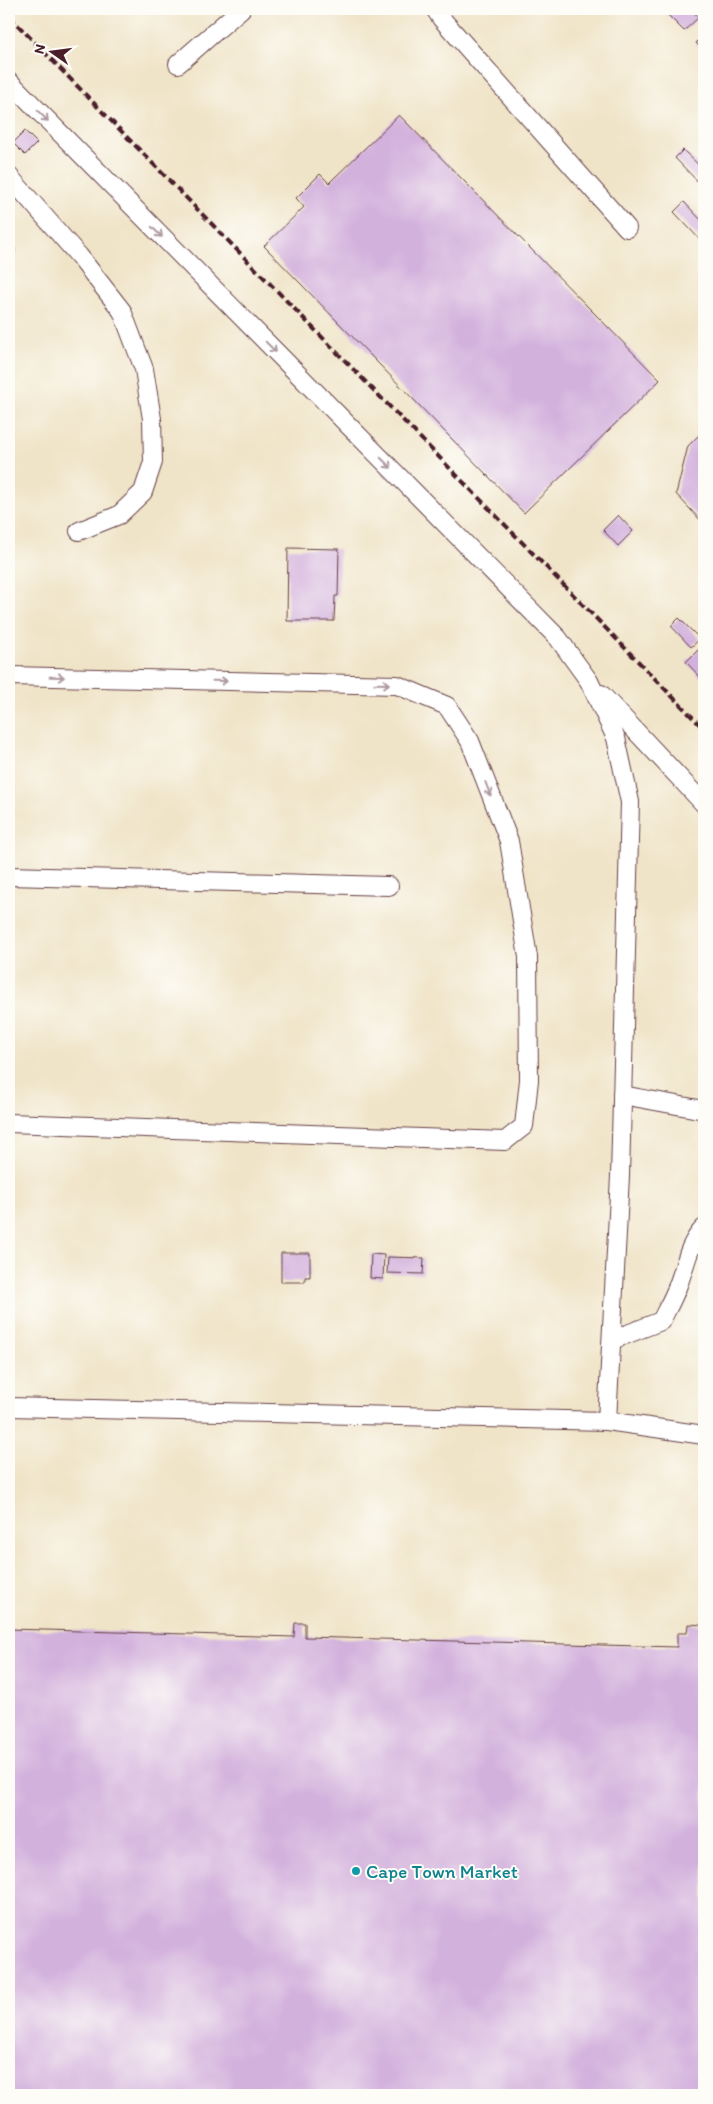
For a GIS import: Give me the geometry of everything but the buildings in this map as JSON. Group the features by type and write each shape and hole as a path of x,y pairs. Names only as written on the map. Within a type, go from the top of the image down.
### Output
{"lane":[{"path":"178,64 241,9"},
{"path":"435,9 627,228"},
{"path":"9,82 558,638 589,681 704,804"},
{"path":"9,176 79,256 122,311 144,370 152,419 153,462 142,492 119,515 79,530"},
{"path":"9,676 398,685 447,706 470,741 509,841 528,957 529,1080 524,1126 505,1141 9,1123"},
{"path":"589,681 616,738 630,802 622,1095 607,1421"},
{"path":"9,876 390,886"},
{"path":"622,1095 704,1110"},
{"path":"612,1340 661,1321 678,1287 687,1254 697,1235 704,1228"},
{"path":"9,1407 607,1421 704,1435"}],"railway":[{"path":"9,16 704,729"}],"place":[{"name":"Cape Town Market","path":"356,1871"}]}
